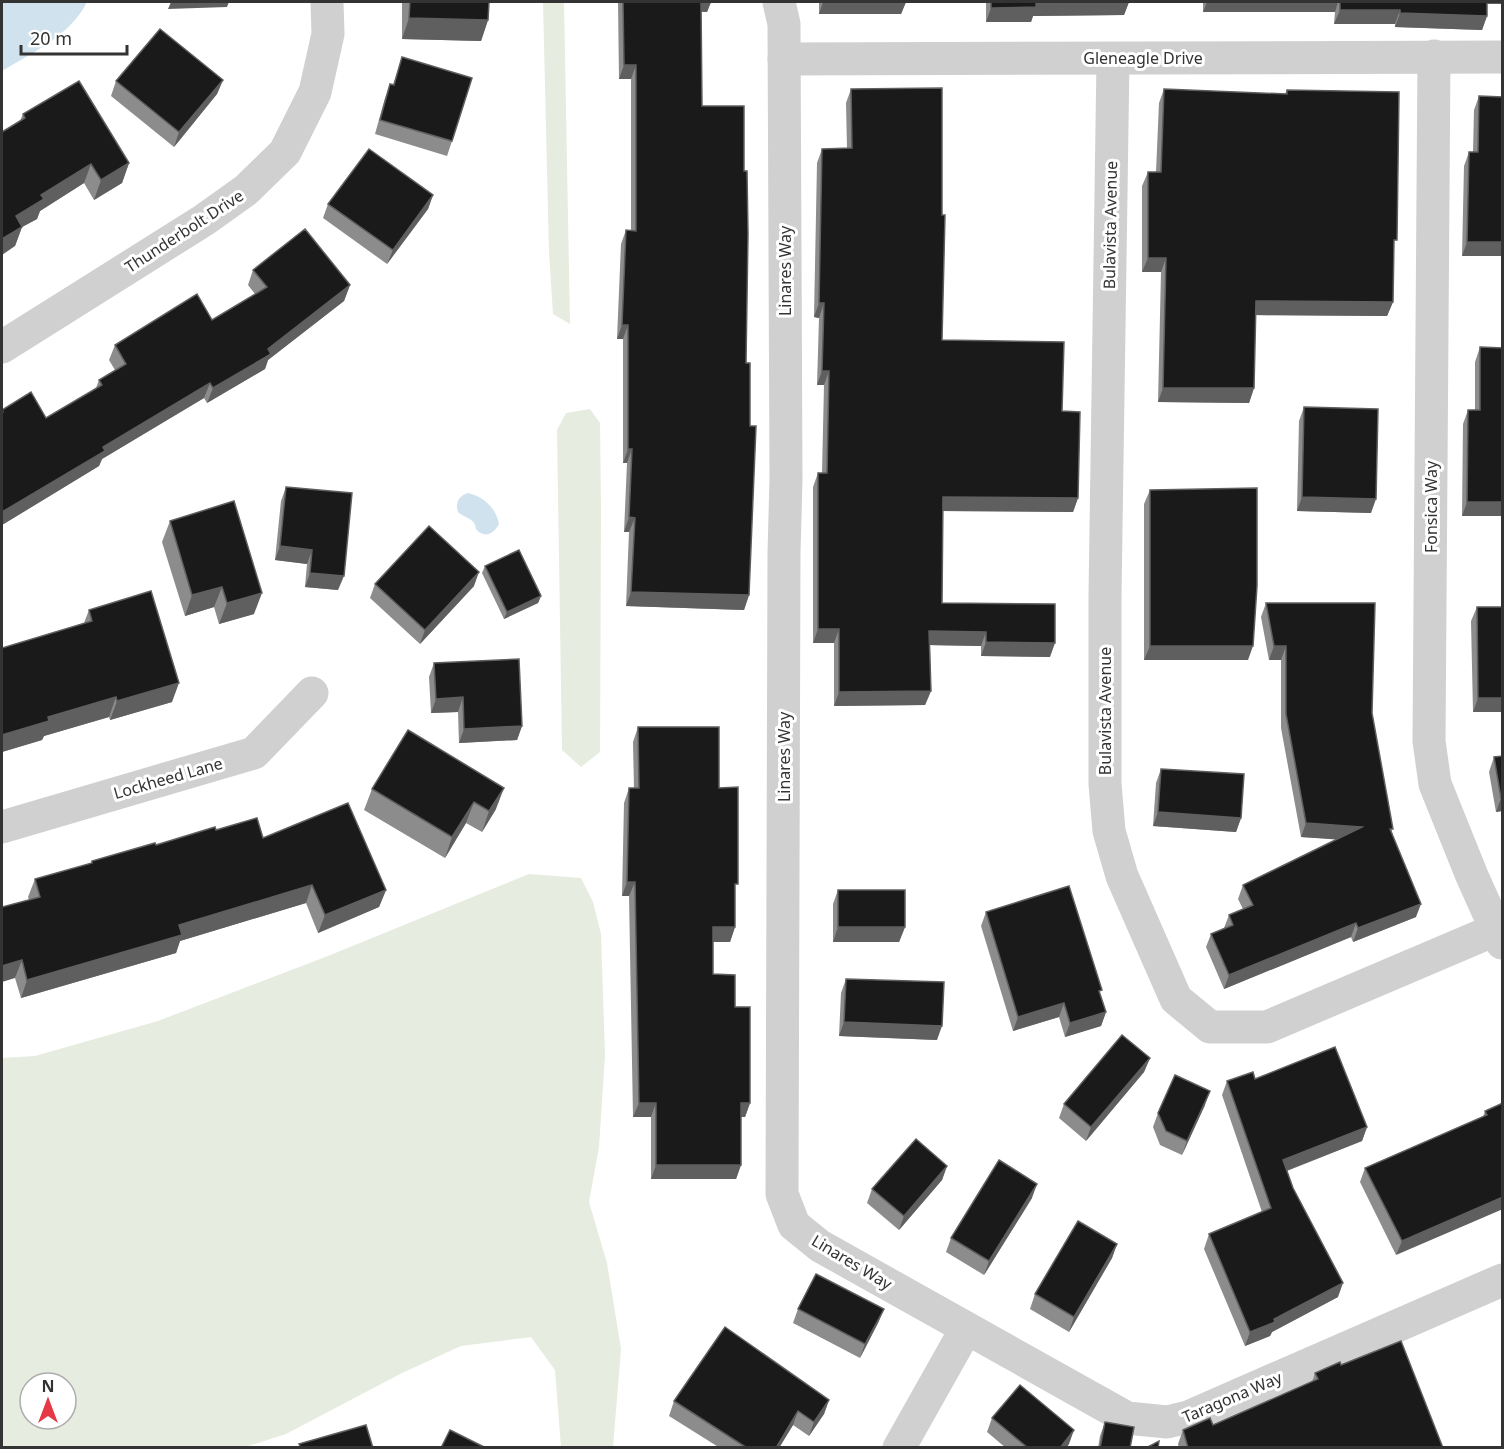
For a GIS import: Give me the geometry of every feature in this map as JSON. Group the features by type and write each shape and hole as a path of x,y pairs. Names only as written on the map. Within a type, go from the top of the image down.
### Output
{"street":[{"name":"Thunderbolt Drive","path":"2,347 204,220 246,190 285,152 315,92 328,34 327,2"},
{"name":"Linares Way","path":"779,2 784,24 786,479 782,1194 794,1225 820,1246 966,1329"},
{"name":"Fonsica Way","path":"1434,56 1429,741 1436,784 1472,876 1501,933"},
{"name":"Gleneagle Drive","path":"784,59 1503,57"},
{"name":"Bulavista Avenue","path":"1113,59 1105,596 1105,784 1109,831 1122,876 1176,999 1210,1027 1267,1027 1501,933"},
{"name":"Lockheed Lane","path":"2,827 254,753 312,693"},
{"name":"Taragona Way","path":"966,1329 1127,1418 1167,1422 1188,1418 1503,1280"},
{"path":"899,1448 966,1329"}],"shaded area":[{"path":"543,2 564,2 570,324 553,314 549,252"},
{"path":"590,409 600,423 600,752 581,767 562,750 557,430 566,413"},
{"path":"529,874 581,878 593,902 601,934 605,1055 599,1147 589,1202 607,1263 621,1349 613,1447 561,1447 555,1370 531,1337 461,1346 402,1373 286,1434 245,1447 2,1447 2,1058 35,1056 158,1021 328,956"}],"water":[{"path":"2,2 87,2 80,14 61,34 2,71"},
{"path":"468,493 484,500 495,513 499,524 491,533 482,534 477,530 473,521 458,512 458,500"}],"building":[{"path":"410,2 489,2 488,20 409,18"},
{"path":"623,2 701,2 702,106 744,106 744,171 747,171 748,234 746,363 750,363 750,426 756,426 749,595 631,592 635,518 629,517 632,449 628,449 628,325 622,325 626,230 636,231 636,65 624,65"},
{"path":"991,2 1036,2 1036,7 991,8"},
{"path":"1340,2 1487,2 1487,16 1400,13 1400,10 1340,10"},
{"path":"160,29 223,80 179,132 116,81"},
{"path":"402,57 472,78 452,141 380,120 390,84 394,85"},
{"path":"79,81 129,163 101,180 91,164 41,195 44,199 16,216 22,227 2,239 2,132 25,118 23,114"},
{"path":"942,88 942,215 945,215 942,340 1064,342 1062,411 1080,412 1078,498 943,497 942,603 1055,604 1055,643 986,642 986,632 929,631 931,691 839,692 839,629 818,629 818,473 827,473 829,371 822,371 824,303 819,303 822,149 852,148 851,89"},
{"path":"1164,89 1287,94 1287,90 1399,92 1397,240 1394,240 1393,302 1256,301 1254,388 1163,388 1166,258 1148,258 1148,172 1161,172"},
{"path":"1479,96 1503,97 1503,242 1467,242 1469,152 1478,152"},
{"path":"369,149 433,195 393,250 328,204"},
{"path":"305,229 350,285 268,349 271,354 213,388 210,383 103,447 105,451 2,512 2,410 31,392 46,418 102,385 99,380 126,364 115,345 197,294 212,320 267,287 253,270"},
{"path":"1480,347 1503,348 1503,502 1467,502 1468,410 1480,410"},
{"path":"1304,407 1378,409 1376,499 1302,497"},
{"path":"286,487 352,493 344,576 310,573 312,550 280,546"},
{"path":"1257,488 1257,586 1253,646 1150,646 1150,490"},
{"path":"234,501 262,593 227,603 222,587 192,595 170,521"},
{"path":"429,526 479,572 425,630 375,584"},
{"path":"519,550 541,596 507,612 485,566"},
{"path":"151,591 179,683 117,701 116,697 48,717 49,721 2,735 2,648 92,621 89,610"},
{"path":"1266,603 1375,603 1372,713 1393,829 1390,829 1421,904 1358,928 1356,923 1229,975 1211,934 1233,925 1229,915 1253,905 1243,885 1362,827 1306,823 1286,714 1286,646 1274,646"},
{"path":"1477,607 1503,607 1503,698 1478,698"},
{"path":"519,659 522,726 464,729 463,697 436,699 434,663"},
{"path":"638,727 719,727 719,788 738,787 738,884 735,884 735,927 713,927 713,974 735,975 735,1007 750,1007 750,1103 741,1103 741,1165 656,1165 656,1103 639,1103 635,882 627,882 629,788 639,788"},
{"path":"408,730 504,788 489,811 474,802 452,837 372,789"},
{"path":"1503,756 1503,798 1501,798 1494,757"},
{"path":"1161,769 1244,774 1241,818 1158,812"},
{"path":"348,803 386,890 325,915 312,885 179,925 182,935 27,980 22,960 2,966 2,907 40,897 35,879 155,843 156,845 215,827 216,830 257,818 263,838"},
{"path":"1069,886 1102,990 1099,991 1106,1012 1070,1023 1064,1003 1018,1017 986,912"},
{"path":"838,890 905,890 905,927 838,927"},
{"path":"846,979 944,982 942,1026 844,1022"},
{"path":"1122,1035 1150,1058 1091,1127 1064,1104"},
{"path":"1335,1047 1367,1127 1283,1160 1293,1188 1343,1283 1274,1319 1275,1322 1250,1332 1209,1234 1271,1208 1227,1081 1253,1072 1255,1079"},
{"path":"1175,1075 1210,1091 1187,1141 1166,1131 1158,1113"},
{"path":"1503,1103 1503,1197 1402,1241 1365,1168 1487,1115 1485,1111"},
{"path":"916,1139 947,1166 904,1216 872,1189"},
{"path":"999,1160 1037,1184 989,1261 951,1238"},
{"path":"1078,1221 1117,1244 1074,1317 1035,1294"},
{"path":"816,1274 884,1309 865,1344 798,1309"},
{"path":"725,1327 829,1400 814,1422 798,1411 776,1448 747,1448 674,1401"},
{"path":"1401,1341 1443,1448 1188,1448 1183,1430 1210,1418 1213,1425 1318,1379 1315,1373"},
{"path":"1020,1385 1074,1430 1060,1448 1028,1448 992,1418"},
{"path":"1105,1422 1134,1427 1130,1448 1100,1448"},
{"path":"366,1425 373,1448 301,1448 299,1444"},
{"path":"450,1430 486,1448 441,1448"},
{"path":"1159,1441 1158,1448 1146,1448"}]}
